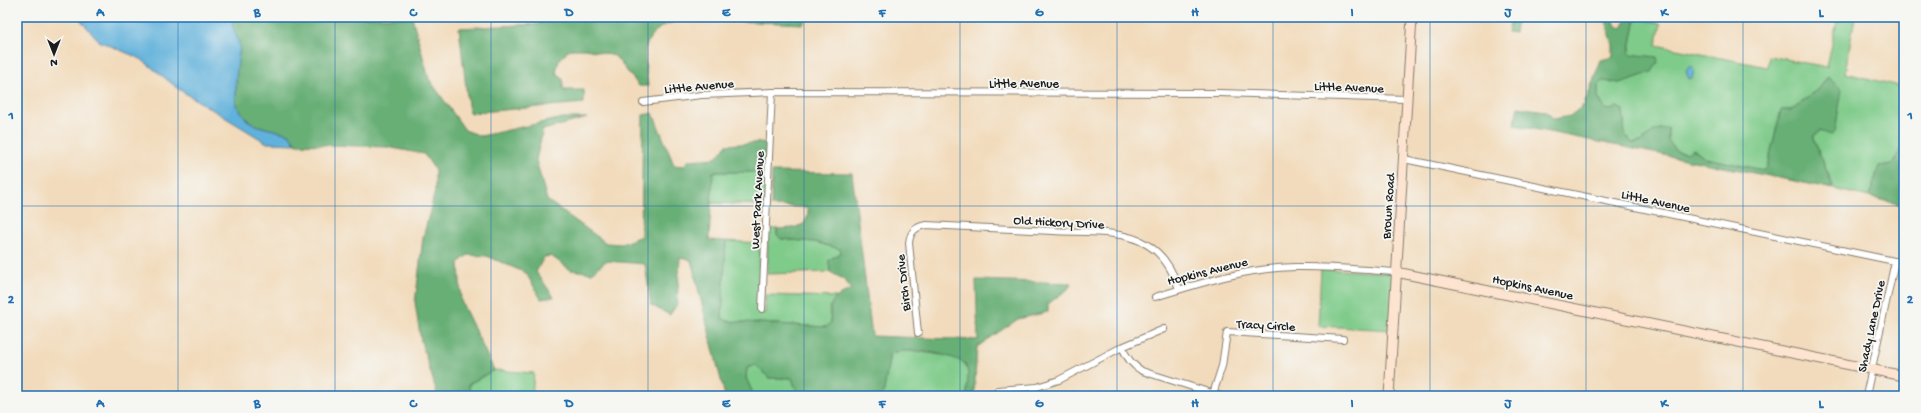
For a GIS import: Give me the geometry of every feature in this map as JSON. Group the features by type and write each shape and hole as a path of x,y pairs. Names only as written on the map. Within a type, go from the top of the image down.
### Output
{"street":[{"name":"Brown Road","path":"1390,396 1406,99 1412,17"},
{"name":"Little Avenue","path":"643,102 702,95 772,92 1219,93 1406,99"},
{"name":"West Park Avenue","path":"762,309 772,92"},
{"name":"Little Avenue","path":"1404,158 1904,263"},
{"name":"Old Hickory Drive","path":"912,231 918,227 926,225 1091,233 1131,238 1146,244 1160,254 1170,268 1179,289"},
{"name":"Birch Drive","path":"912,231 909,243 918,333"},
{"name":"Shady Lane Drive","path":"1866,396 1895,261"},
{"name":"Hopkins Avenue","path":"1155,297 1228,275 1295,267 1396,272 1904,376"},
{"path":"998,390 1037,387 1059,380 1122,347 1164,329"},
{"name":"Tracy Circle","path":"1214,394 1222,366 1227,332 1343,339"},
{"path":"1122,347 1127,358 1134,366 1142,371 1221,396"}],"green space":[{"path":"233,17 412,17 429,79 465,130 481,136 563,118 587,118 543,130 536,160 547,200 606,243 622,244 641,236 643,115 653,113 674,165 683,166 689,160 716,158 726,145 767,142 767,172 713,172 709,240 726,241 722,318 727,321 826,327 831,323 831,305 839,295 851,289 845,280 830,272 829,260 841,253 840,249 814,242 781,239 777,235 777,229 793,228 804,224 808,216 808,209 802,207 771,206 772,172 852,173 872,336 978,340 976,280 1072,283 1068,289 1048,304 1048,312 1018,319 977,347 974,396 967,396 968,373 965,363 938,354 909,351 890,353 883,396 798,396 792,378 769,378 756,365 747,368 746,378 754,396 725,396 691,260 680,258 677,304 670,315 651,305 645,264 606,261 592,273 571,270 551,256 544,257 536,272 554,297 541,299 526,273 487,256 468,255 459,262 461,301 494,370 469,384 470,396 438,396 421,341 415,303 423,238 435,191 435,170 424,154 387,147 296,144 289,134 258,126 247,120 236,105 236,78 232,24"},
{"path":"540,17 730,17 729,21 682,20 670,23 660,28 652,35 645,49 648,86 639,86 615,56 586,49 570,49 559,60 556,72 563,79 563,90 584,90 584,103 469,113 459,28 540,24"},
{"path":"730,17 755,17 759,22 729,21"},
{"path":"755,17 807,17 803,24 759,22"},
{"path":"1511,17 1518,17 1515,33 1508,32"},
{"path":"1605,17 1612,17 1616,26 1622,28 1628,17 1636,17 1629,54 1657,57 1658,62 1652,72 1620,83 1603,81 1598,86 1598,97 1605,109 1610,110 1617,107 1623,110 1625,135 1632,143 1641,142 1655,130 1668,128 1668,141 1676,151 1687,153 1693,149 1705,158 1763,170 1767,167 1781,110 1791,110 1819,89 1828,76 1842,89 1835,132 1831,135 1819,131 1814,135 1814,140 1833,187 1829,188 1514,125 1518,107 1545,111 1554,119 1570,116 1584,105 1601,60 1613,57 1613,45"},
{"path":"1636,17 1661,24 1656,45 1767,67 1769,56 1827,67 1838,17 1855,17 1845,73 1904,87 1904,142 1893,164 1879,166 1869,197 1829,188 1833,187 1832,183 1814,140 1814,135 1819,131 1831,135 1836,85 1828,76 1819,89 1791,110 1781,110 1767,167 1763,170 1705,158 1693,149 1687,153 1676,151 1668,141 1668,128 1655,130 1641,142 1632,143 1625,135 1623,110 1617,107 1609,110 1605,109 1598,97 1598,86 1603,81 1620,83 1652,72 1657,62 1629,55"},
{"path":"1904,142 1903,205 1869,197 1879,166 1893,164"},
{"path":"713,172 767,172 765,205 711,203"},
{"path":"768,229 777,229 777,234 781,239 814,242 840,249 841,253 829,260 830,272 767,274"},
{"path":"726,241 760,243 758,312 765,313 765,295 836,297 829,308 831,324 826,327 727,321 722,318"},
{"path":"1321,269 1395,273 1393,330 1318,326"},
{"path":"903,350 950,356 965,363 968,373 967,396 883,396 890,353"},
{"path":"756,365 769,378 792,378 798,396 754,396 746,378 747,368"},
{"path":"494,370 534,373 532,396 470,396 469,384"}],"water":[{"path":"78,17 234,17 232,24 240,46 236,78 236,105 247,120 258,126 289,134 296,144 267,143 180,90 141,59 99,41"},
{"path":"1691,65 1694,70 1692,78 1689,79 1686,71"}]}
